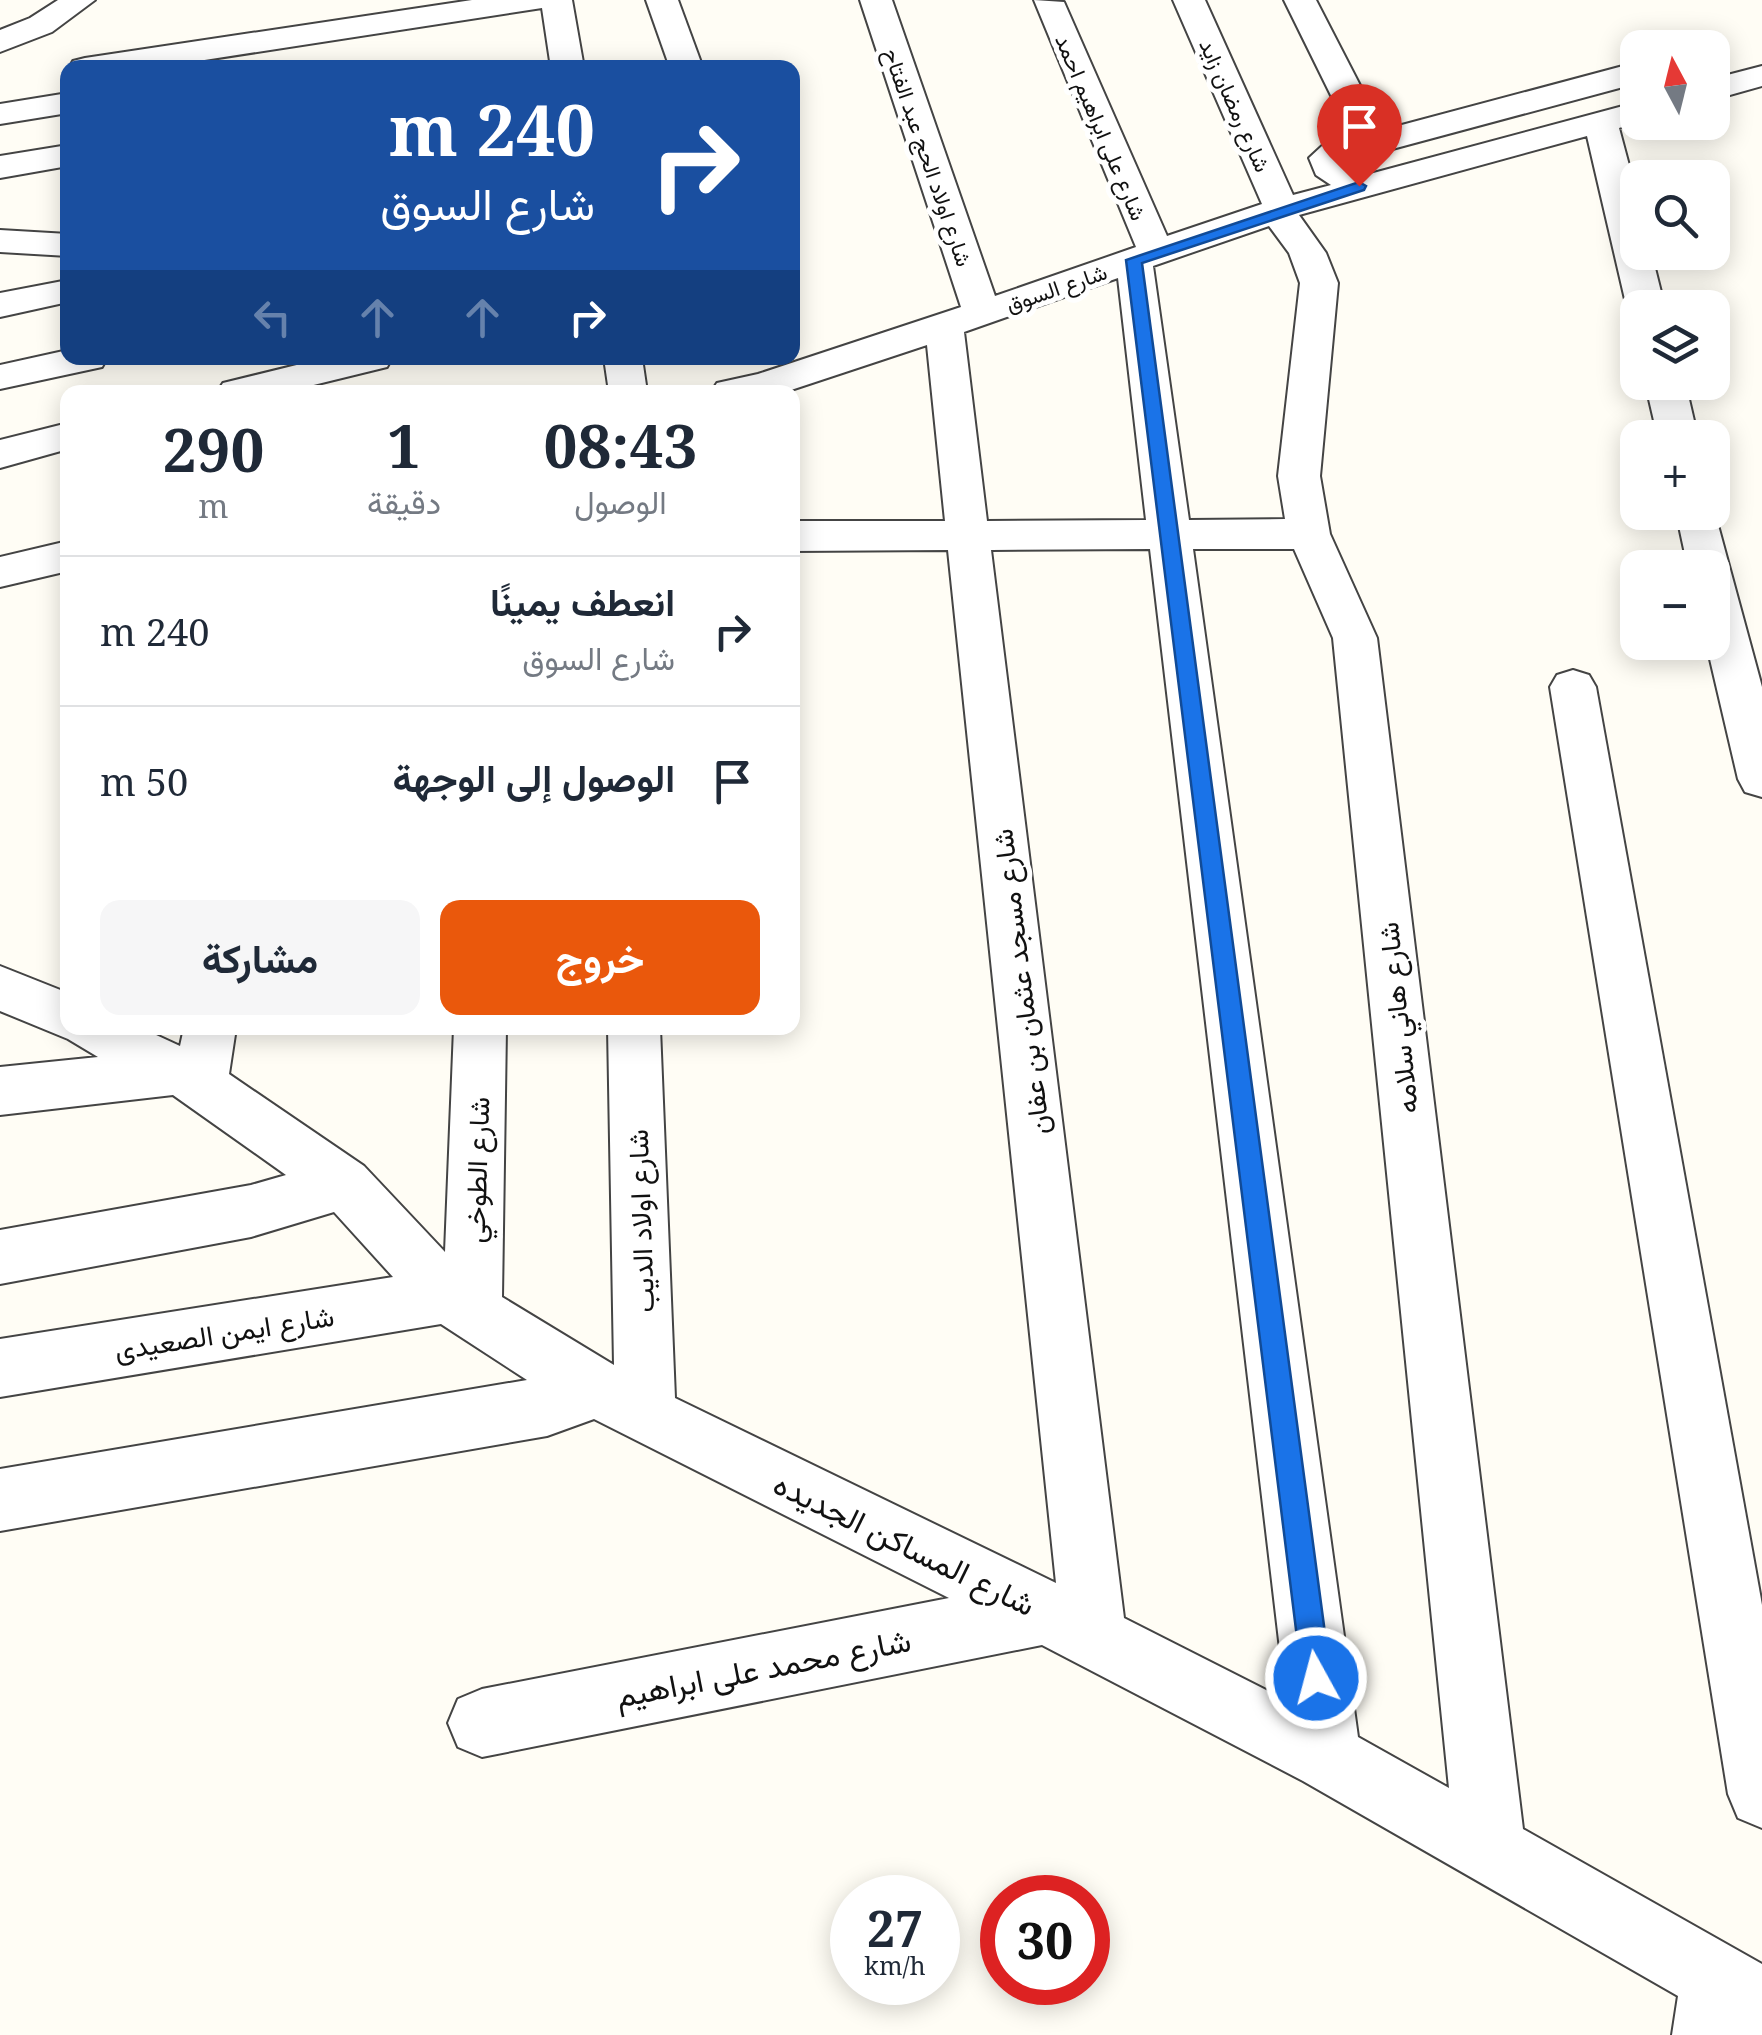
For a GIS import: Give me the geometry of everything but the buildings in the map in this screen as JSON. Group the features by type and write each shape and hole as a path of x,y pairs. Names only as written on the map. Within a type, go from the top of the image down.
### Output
{"street":[{"path":"0,42 41,24 79,0"},
{"path":"138,60 534,0"},
{"path":"662,0 684,60"},
{"name":"شارع اولاد الحج عبد الفتاح","path":"876,0 963,320"},
{"name":"شارع رمضان زايد","path":"1189,0 1279,211"},
{"path":"1300,0 1372,143"},
{"name":"شارع على ابراهيم احمد","path":"1048,2 1145,256 1169,534 1327,1757"},
{"path":"326,60 560,11 567,60"},
{"path":"1730,85 1762,76"},
{"path":"1359,186 1328,168 1326,158 1620,77"},
{"path":"0,114 60,105"},
{"name":"شارع السوق","path":"754,382 963,320 1359,186 1620,117"},
{"path":"1601,122 1642,290"},
{"path":"0,166 60,156"},
{"name":"شارع هاني سلامه","path":"1279,211 1312,258 1320,284 1299,476 1308,534 1355,638 1490,1848"},
{"path":"0,241 60,244"},
{"path":"0,304 60,293"},
{"name":"شارع مسجد عثمان بن عفان","path":"963,320 968,535 1070,1625"},
{"path":"0,377 60,364"},
{"path":"263,381 340,365"},
{"path":"0,454 60,438"},
{"path":"800,536 1308,534"},
{"path":"0,572 60,558"},
{"path":"1730,650 1762,779"},
{"path":"1572,687 1762,1794"},
{"name":"شارع المساكن الجديده","path":"118,1035 197,1061 344,1184 460,1304 622,1402 1327,1757 1490,1848 1719,2018"},
{"name":"شارع الطوخي","path":"460,1304 479,1035"},
{"name":"شارع اولاد الديب","path":"622,1402 634,1035"},
{"path":"0,1092 197,1061"},
{"path":"0,1257 252,1211 344,1184"},
{"name":"شارع ايمن الصعيدى","path":"0,1368 460,1304"},
{"path":"0,1500 527,1410 622,1402"},
{"name":"شارع محمد على ابراهيم","path":"482,1723 1070,1625"}],"route":[{"path":"1316,1678 1134,260 1359,186"}]}
